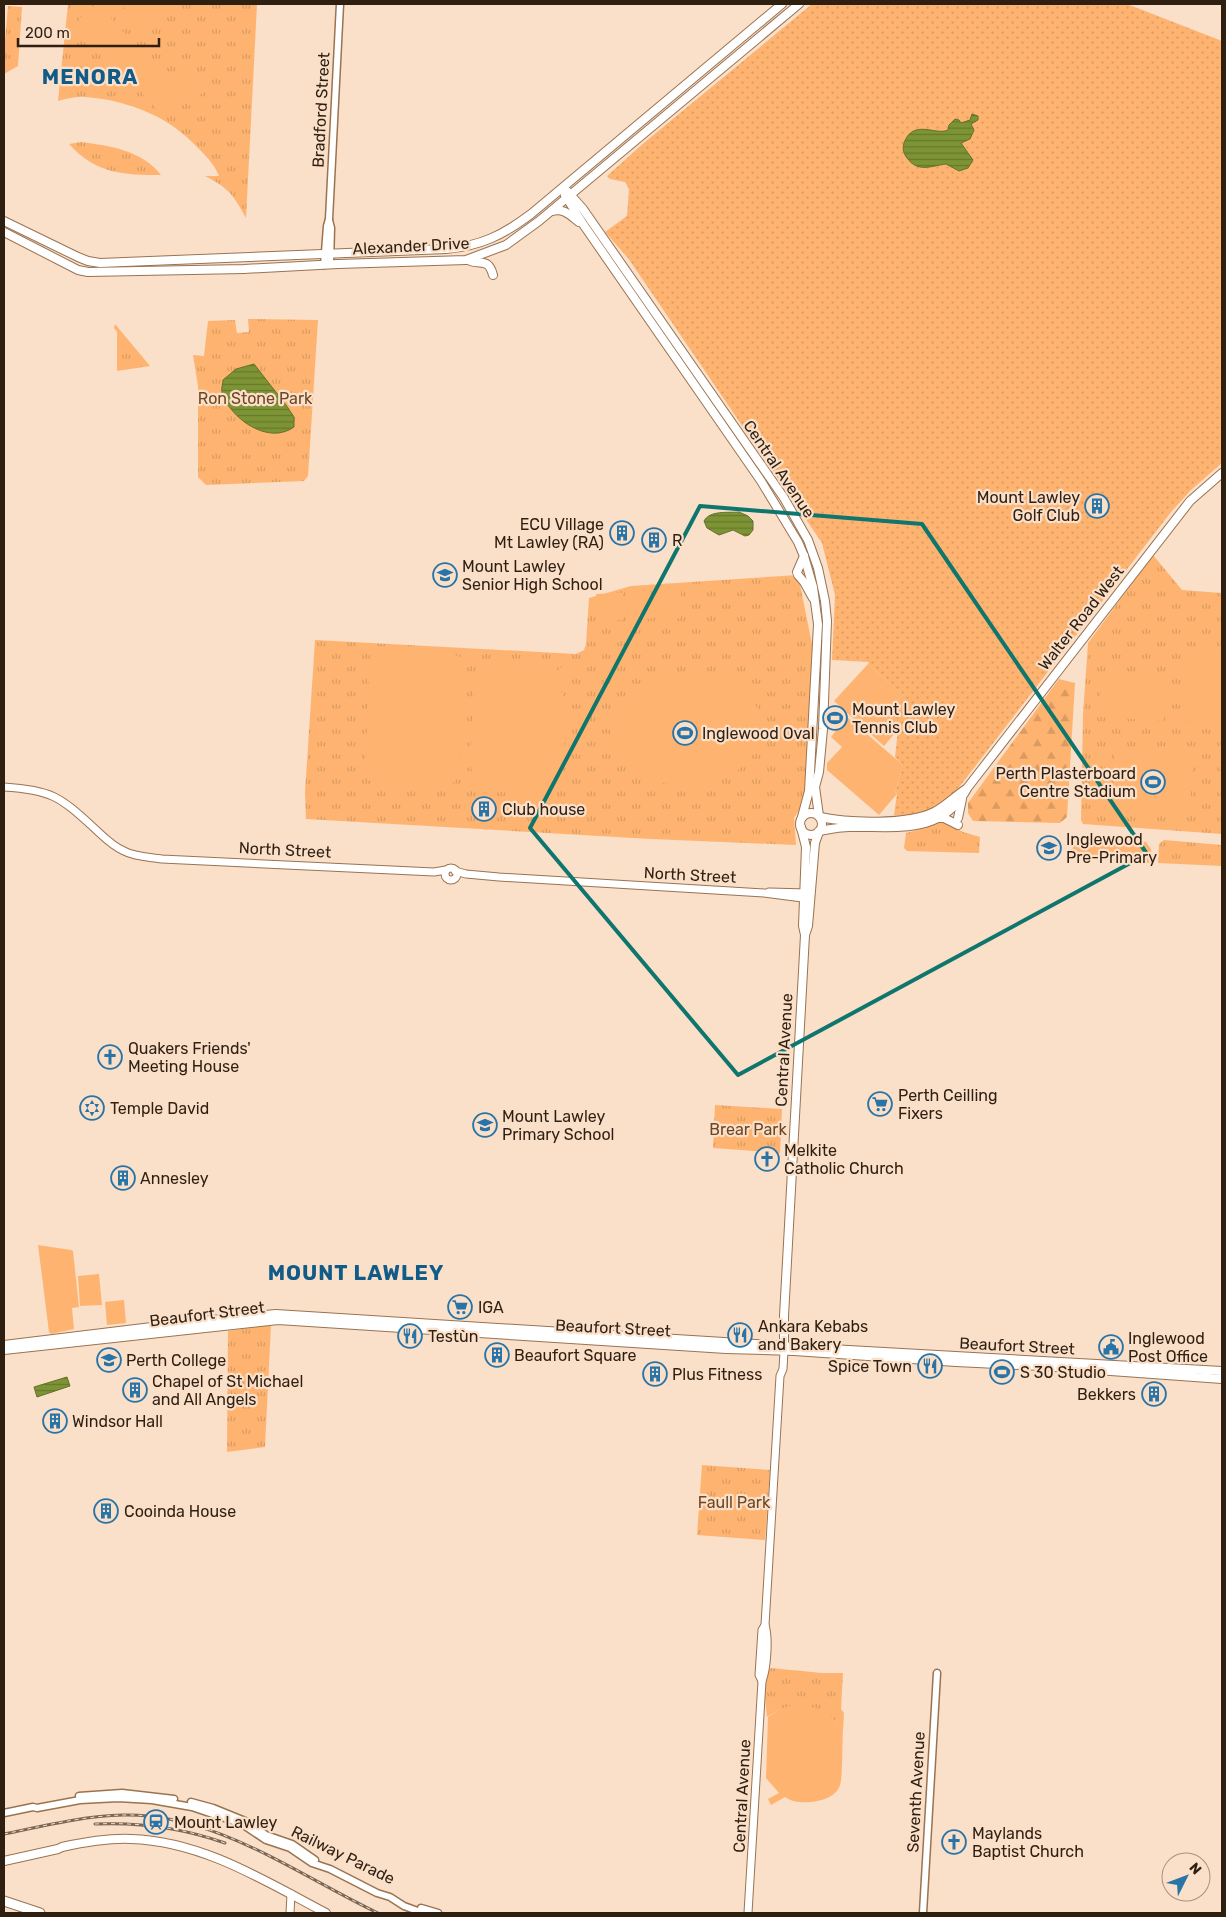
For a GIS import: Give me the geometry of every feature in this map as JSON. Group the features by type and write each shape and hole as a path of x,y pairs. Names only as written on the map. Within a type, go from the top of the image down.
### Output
{"highway":[{"path":"4,1901 40,1913"},
{"path":"4,1907 24,1913"}],"main road":[{"name":"Alexander Drive","path":"4,221 78,258 88,262 100,263 287,257 446,249 488,240 517,224 782,4"},
{"name":"Alexander Drive","path":"4,232 78,270 88,272 244,269 327,264 466,260 506,245 552,211 800,4"},
{"path":"583,209 581,198 588,180"},
{"name":"Central Avenue","path":"562,187 583,224 761,481 788,524 804,556 814,587 818,624 808,799 802,818"},
{"name":"Central Avenue","path":"568,196 583,209 784,498 808,540 818,568 825,601 827,630 819,772 815,787 819,817"},
{"path":"552,211 558,209 565,211 583,224"},
{"path":"466,260 488,264 493,275"},
{"name":"Walter Road West","path":"949,807 968,787 1190,501 1207,484 1222,473"},
{"path":"804,556 798,573 816,604"},
{"path":"814,703 824,696"},
{"name":"North Street","path":"4,787 42,791 56,797 72,807 111,843 124,851 135,855 162,859 446,873 452,868 456,874 807,896"},
{"name":"Walter Road West","path":"949,807 962,799 968,787"},
{"path":"949,807 908,820 847,821 819,817 811,813 802,818 801,827 804,832 814,834 819,831 848,827 914,826 937,818 958,821 962,799"},
{"path":"937,818 949,807"},
{"path":"819,817 822,825 819,831"},
{"name":"Central Avenue","path":"748,1913 762,1681 759,1675 762,1630 765,1625 780,1376 778,1369 782,1348 780,1330 784,1316 805,935 808,926 806,847 801,827"},
{"name":"Central Avenue","path":"807,896 815,843 819,831"},
{"name":"Beaufort Street","path":"4,1345 201,1321 276,1314 1222,1379"},
{"name":"Beaufort Street","path":"4,1350 278,1320 726,1349 782,1348 1222,1371"},
{"path":"4,1856 57,1845 62,1846 104,1840 132,1839 172,1844 222,1860 326,1913"},
{"path":"4,1861 58,1849 62,1846"},
{"path":"290,1913 291,1894"}],"street":[{"name":"Bradford Street","path":"327,264 327,226 329,219 340,4"},
{"name":"Seventh Avenue","path":"923,1913 937,1673"},
{"name":"Railway Parade","path":"33,1807 36,1804 75,1796 122,1793 160,1797 213,1808 245,1821 266,1834 292,1844 316,1860 331,1864 375,1889 391,1893 405,1902 438,1913"},
{"name":"Railway Parade","path":"4,1813 80,1800 118,1798 152,1800 192,1807 242,1824 266,1840 290,1848 312,1863 330,1868 377,1893 390,1897 404,1906 424,1913"}],"highlighted area":[{"path":"700,506 922,524 1147,854 738,1075 530,828"}],"green space":[{"path":"68,4 257,4 246,218 230,193 205,176 219,176 210,161 187,137 174,127 146,112 116,102 82,97 58,101"},
{"path":"96,4 171,4 143,30 123,7 111,18 172,87 192,68 208,87 189,106 177,94 159,112 78,20"},
{"name":"Mount Lawley Golf Club","path":"812,4 1127,4 1222,41 1222,463 1191,490 1171,512 960,786 938,805 914,814 894,815 897,794 895,792 903,765 895,757 900,726 886,714 903,695 868,664 869,662 832,660 835,595 822,543 628,258 605,232 627,216 629,189 625,182 610,179 607,176 645,142"},
{"path":"8,6 22,7 18,66 4,74 4,51"},
{"path":"81,142 103,145 135,155 144,160 161,175 122,173 100,167 89,162 69,144"},
{"name":"Ron Stone Park","path":"248,319 318,320 308,476 304,481 206,485 198,477 198,386 193,355 204,356 208,321 235,320 237,333 249,332"},
{"path":"115,324 150,366 117,371 117,332 114,328"},
{"path":"1153,555 1182,590 1222,593 1222,834 1083,824 1081,820 1083,714 1088,643"},
{"path":"798,575 812,644 812,674 804,803 794,818 796,845 651,839 306,819 305,792 315,640 576,654 584,650 586,644 589,598 631,586"},
{"path":"654,591 681,591 681,618 656,619"},
{"path":"651,592 654,618 628,620 626,593"},
{"path":"622,593 623,620 597,621 596,594"},
{"path":"378,649 444,651 460,657 465,665 459,775 455,782 443,786 372,783 367,778 365,770 370,656 373,651"},
{"path":"1184,649 1222,652 1222,724 1179,720"},
{"path":"491,662 518,662 534,665 552,678 564,698 566,705 563,783 554,795 544,800 483,788 474,777 470,763 475,674 484,665"},
{"path":"566,663 577,674 564,687 553,675"},
{"path":"868,664 903,695 886,714 901,726 884,746 834,701"},
{"name":"Inglewood Oval","path":"702,671 722,677 736,684 745,690 755,704 760,718 761,731 759,743 753,754 735,772 723,779 702,786 676,785 637,776 624,764 613,746 610,726 616,707 630,691 646,682 664,676"},
{"path":"1102,675 1167,680 1164,721 1099,717"},
{"path":"1059,679 1075,683 1067,817 1060,823 973,821 968,813 968,803"},
{"path":"847,717 903,765 895,792 897,794 879,815 827,770 827,763 842,747 831,737"},
{"name":"Perth Plasterboard Centre Stadium","path":"1115,749 1193,753 1190,814 1112,810"},
{"path":"941,821 947,822 963,832 980,837 979,853 907,851 904,848 906,833"},
{"path":"1085,836 1146,842 1151,849 1152,863 1072,858 1075,841"},
{"path":"1164,840 1222,845 1222,866 1158,863 1159,844"},
{"name":"Brear Park","path":"715,1105 782,1109 780,1153 713,1148"},
{"path":"38,1245 73,1251 79,1307 72,1308 74,1329 51,1334 49,1332"},
{"path":"99,1274 102,1305 80,1306 78,1276"},
{"path":"124,1300 126,1323 107,1325 105,1302"},
{"path":"271,1325 265,1447 227,1452 228,1331"},
{"name":"Faull Park","path":"702,1465 770,1470 765,1540 697,1535"},
{"path":"771,1668 843,1673 841,1709 844,1713 843,1730 839,1725 780,1709 767,1717 765,1697 767,1671"},
{"path":"790,1706 807,1706 820,1710 832,1717 843,1730 841,1780 835,1793 824,1799 801,1802 785,1797 771,1805 768,1799 779,1793 766,1778 768,1717 780,1709"}],"shaded area":[{"path":"972,114 978,116 978,120 971,124 974,130 970,139 961,143 973,160 968,168 959,171 946,164 920,167 911,163 904,153 904,143 913,131 919,129 948,130 949,125 955,119 961,123 970,120"},
{"path":"254,364 294,417 294,427 286,431 269,433 252,427 237,416 225,401 222,391 223,380 236,369"},
{"path":"739,512 748,516 753,521 753,530 749,535 745,536 733,530 719,535 707,528 704,521 710,515"},
{"path":"67,1377 70,1386 37,1397 34,1387"}],"railway":[{"path":"4,1834 93,1817 123,1815 157,1817 191,1824 255,1849 378,1913"},
{"path":"95,1824 161,1827 193,1833 225,1843"}],"place":[{"name":"Mount Lawley Golf Club","path":"1097,506"},
{"name":"ECU Village Mt Lawley (RA)","path":"622,533"},
{"name":"R","path":"654,540"},
{"name":"Mount Lawley Senior High School","path":"445,575"},
{"name":"Mount Lawley Tennis Club","path":"835,718"},
{"name":"Inglewood Oval","path":"685,733"},
{"name":"Perth Plasterboard Centre Stadium","path":"1153,782"},
{"name":"Club house","path":"484,809"},
{"name":"Inglewood Pre-Primary","path":"1049,848"},
{"name":"Quakers Friends' Meeting House","path":"110,1057"},
{"name":"Perth Ceilling Fixers","path":"880,1104"},
{"name":"Temple David","path":"92,1108"},
{"name":"Mount Lawley Primary School","path":"485,1125"},
{"name":"Melkite Catholic Church","path":"767,1159"},
{"name":"Annesley","path":"123,1178"},
{"name":"IGA","path":"460,1307"},
{"name":"Ankara Kebabs and Bakery","path":"740,1335"},
{"name":"Testùn","path":"410,1336"},
{"name":"Inglewood Post Office","path":"1111,1347"},
{"name":"Beaufort Square","path":"497,1355"},
{"name":"Perth College","path":"109,1360"},
{"name":"Spice Town","path":"930,1366"},
{"name":"S 30 Studio","path":"1002,1372"},
{"name":"Plus Fitness","path":"655,1374"},
{"name":"Chapel of St Michael and All Angels","path":"135,1390"},
{"name":"Bekkers","path":"1154,1394"},
{"name":"Windsor Hall","path":"55,1421"},
{"name":"Cooinda House","path":"106,1511"},
{"name":"Mount Lawley","path":"156,1822"},
{"name":"Maylands Baptist Church","path":"954,1842"}],"district":[{"name":"MENORA","path":"90,76"},
{"name":"MOUNT LAWLEY","path":"356,1272"}]}
